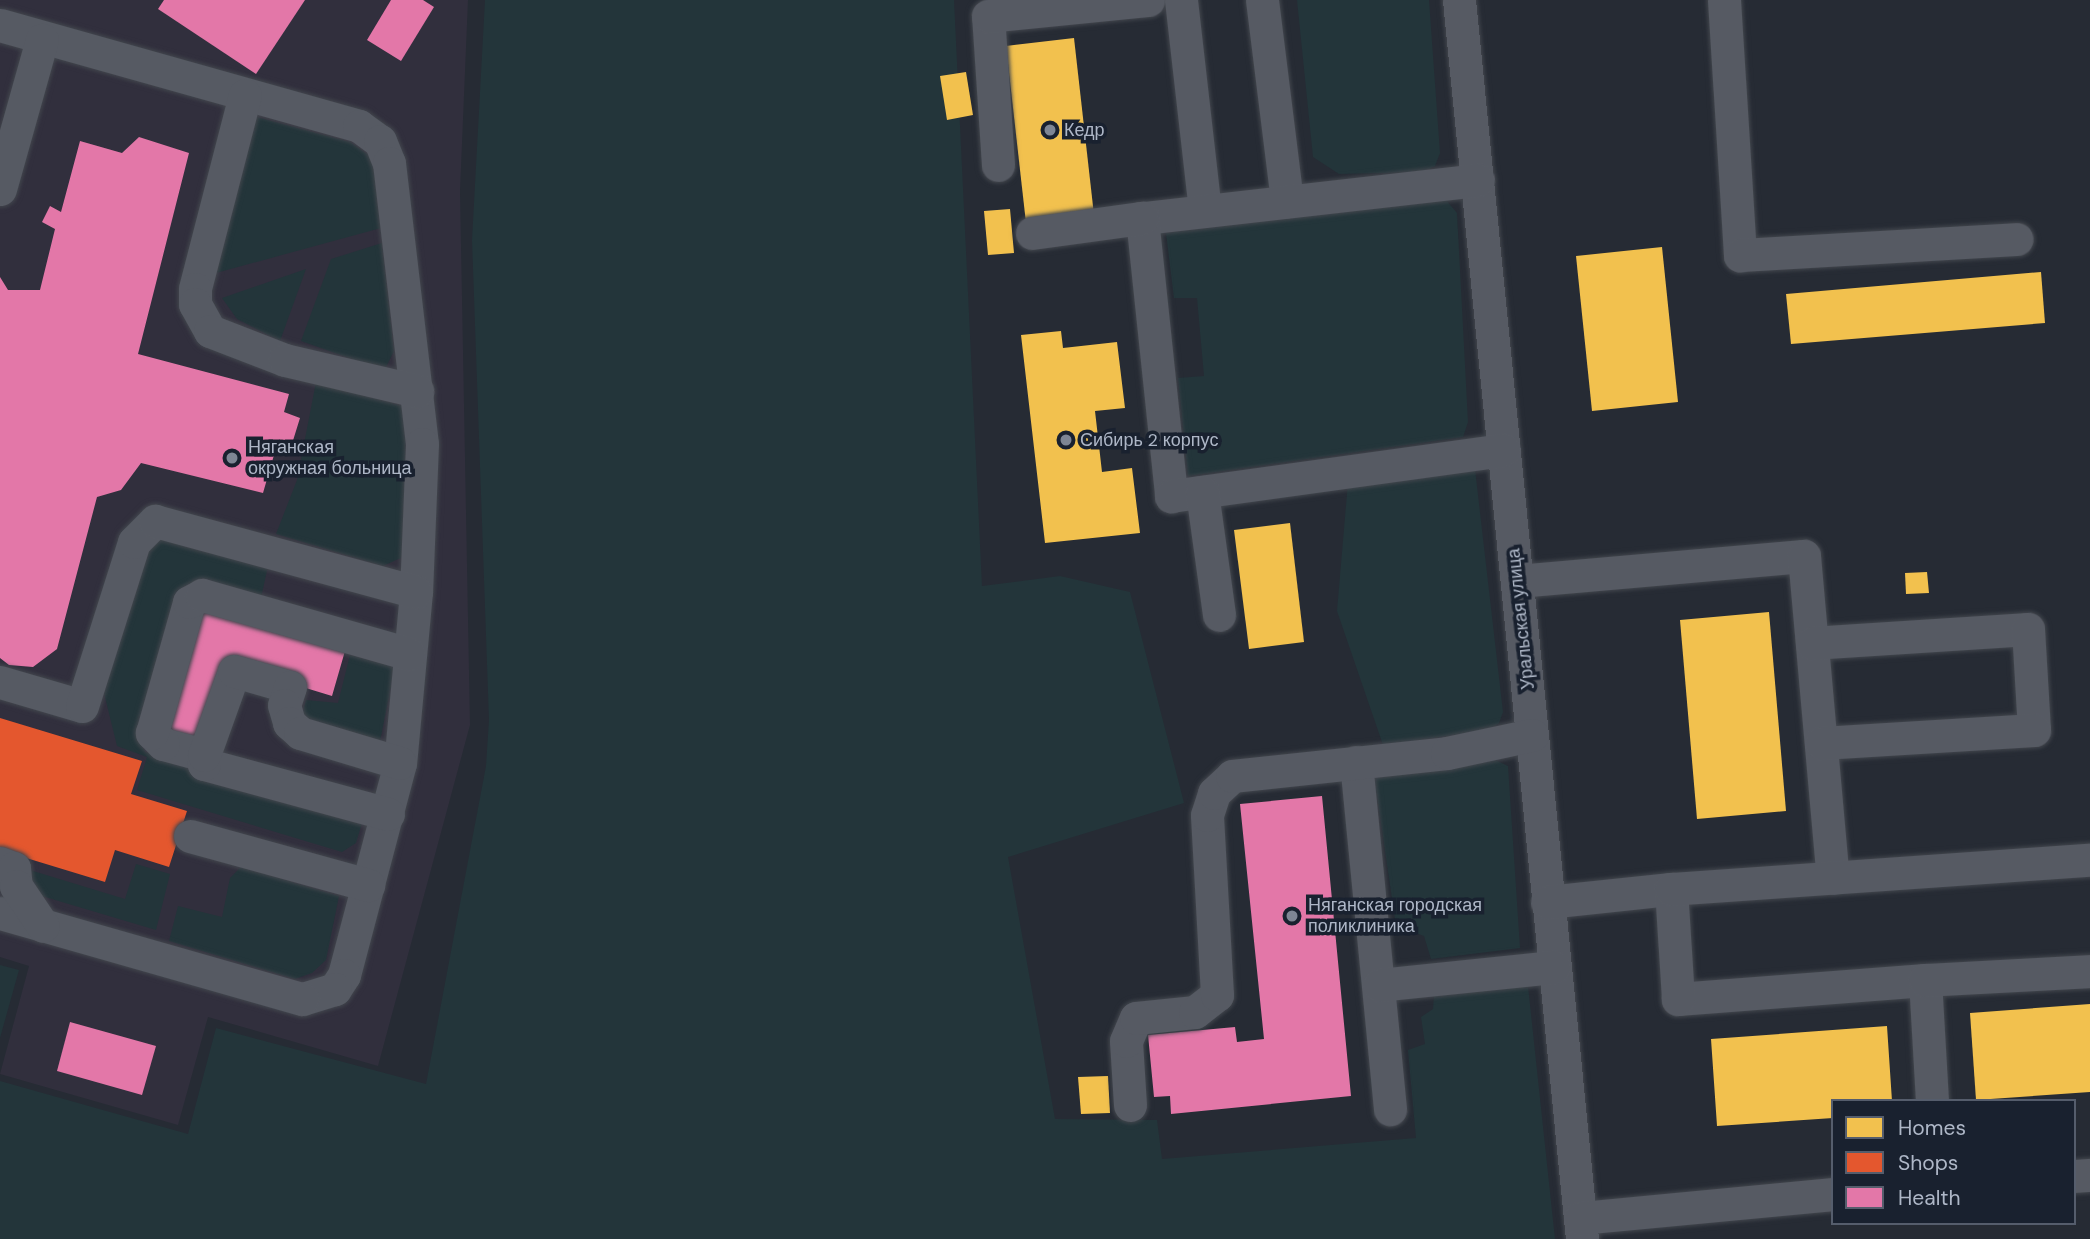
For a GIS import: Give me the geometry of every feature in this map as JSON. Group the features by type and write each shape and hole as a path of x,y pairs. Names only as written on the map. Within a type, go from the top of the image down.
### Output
{"street":[{"path":"998,164 988,16 1148,0"},
{"path":"1181,0 1205,211"},
{"path":"1262,0 1287,201"},
{"name":"Уральская улица","path":"1459,0 1581,1228"},
{"path":"1724,0 1740,255 2017,239"},
{"path":"0,25 43,40 359,125 380,141 389,163 422,444 416,592 400,762 344,975 335,989 319,998 302,999 0,913"},
{"path":"0,189 43,40"},
{"path":"245,95 195,289 195,304 210,331 285,359 417,391"},
{"path":"1032,233 1478,180"},
{"path":"1142,218 1171,496 1504,450"},
{"path":"1202,492 1219,615"},
{"path":"0,682 82,706 134,542 155,521 416,592"},
{"path":"1517,581 1804,556 1833,878"},
{"path":"204,755 163,744 152,733 188,602 202,594 410,654"},
{"path":"1812,643 2028,629 2034,730 1821,743"},
{"path":"388,814 204,764 204,755 234,671 290,687 284,705 289,723 300,733 400,762"},
{"path":"1130,1105 1126,1041 1136,1018 1195,1012 1217,995 1207,814 1214,793 1232,776 1447,753 1532,735"},
{"path":"1356,762 1390,1109"},
{"path":"190,836 368,885"},
{"path":"1547,902 1671,889 2090,860"},
{"path":"0,863 14,868 16,886 43,926"},
{"path":"1671,889 1678,999 1925,980 2090,971"},
{"path":"1378,985 1554,967"},
{"path":"1925,980 1932,1099"},
{"path":"1581,1228 1831,1194"}],"shaded area":[{"name":"Няганская окружная больница","path":"0,0 468,0 460,191 470,725 378,1066 208,1017 178,1125 0,1074 29,966 0,957"},
{"path":"485,0 954,0 982,586 1060,576 1130,592 1184,803 1008,857 1055,1119 1157,1120 1162,1159 1416,1138 1408,1050 1425,1044 1421,1017 1433,1009 1434,996 1528,986 1555,1239 0,1239 0,1081 188,1134 216,1028 426,1084 486,766 489,720 472,240"},
{"path":"1297,0 1429,0 1440,153 1435,166 1424,172 1339,174 1313,157"},
{"path":"253,116 350,142 370,156 379,170 381,228 216,273"},
{"path":"1446,200 1457,213 1468,422 1463,437 1188,476 1178,378 1204,376 1197,298 1174,298 1166,233"},
{"path":"382,243 394,351 386,367 366,364 301,341 331,259"},
{"path":"306,269 280,341 237,319 222,298"},
{"path":"316,382 406,407 405,556 383,566 276,534 297,480"},
{"path":"1475,469 1503,712 1499,723 1491,730 1383,745 1337,611 1348,482"},
{"path":"168,535 268,566 261,598 137,732 145,752 365,813 356,843 342,852 137,790 147,757 117,746 104,693 147,544"},
{"path":"350,655 395,667 378,751 298,729 306,700 338,703"},
{"path":"1493,759 1508,766 1520,948 1431,959 1424,936 1396,926 1374,775"},
{"path":"136,864 170,874 156,930 25,891 20,867 125,899"},
{"path":"241,867 339,896 326,960 312,973 295,979 169,941 178,906 222,917 230,878"},
{"path":"0,965 19,970 0,1038"}],"building: Homes":[{"name":"Кедр","path":"1074,38 1094,215 1026,223 1006,46"},
{"path":"966,72 973,115 947,120 940,76"},
{"path":"1010,209 1014,253 988,255 984,211"},
{"path":"1662,247 1678,402 1592,411 1576,256"},
{"path":"2041,272 2045,323 1791,344 1786,294"},
{"name":"Сибирь 2 корпус","path":"1061,331 1063,348 1117,342 1125,408 1095,411 1102,472 1132,468 1140,533 1045,543 1021,335"},
{"path":"1290,523 1304,642 1249,649 1234,530"},
{"path":"1927,572 1929,593 1906,594 1905,573"},
{"path":"1769,612 1786,811 1697,819 1680,620"},
{"path":"2090,1004 2090,1092 1976,1099 1970,1013"},
{"path":"1887,1026 1892,1099 1831,1099 1831,1118 1717,1126 1711,1039"},
{"path":"1108,1076 1110,1113 1081,1114 1078,1077"}],"building: Shops":[{"path":"0,718 142,761 131,794 187,811 169,867 115,850 105,882 0,850"}],"building: Health":[{"path":"164,0 305,0 256,74 158,9"},
{"path":"391,0 423,0 434,7 401,61 367,40"},
{"path":"139,137 189,153 138,354 289,394 284,412 300,418 291,447 274,455 263,493 141,463 121,490 97,497 57,649 33,667 9,665 0,658 0,277 8,290 40,290 55,229 42,222 50,206 61,212 80,141 122,153"},
{"path":"201,608 345,651 332,696 227,664 204,741 164,729"},
{"name":"Няганская городская поликлиника","path":"1322,796 1351,1096 1171,1114 1170,1096 1154,1097 1148,1035 1235,1027 1237,1042 1264,1039 1240,804"},
{"path":"70,1022 156,1046 142,1095 57,1071"}],"place":[{"name":"Кедр","path":"1050,130"},
{"name":"Сибирь 2 корпус","path":"1066,440"},
{"name":"Няганская окружная больница","path":"232,458"},
{"name":"Няганская городская поликлиника","path":"1292,916"}]}
